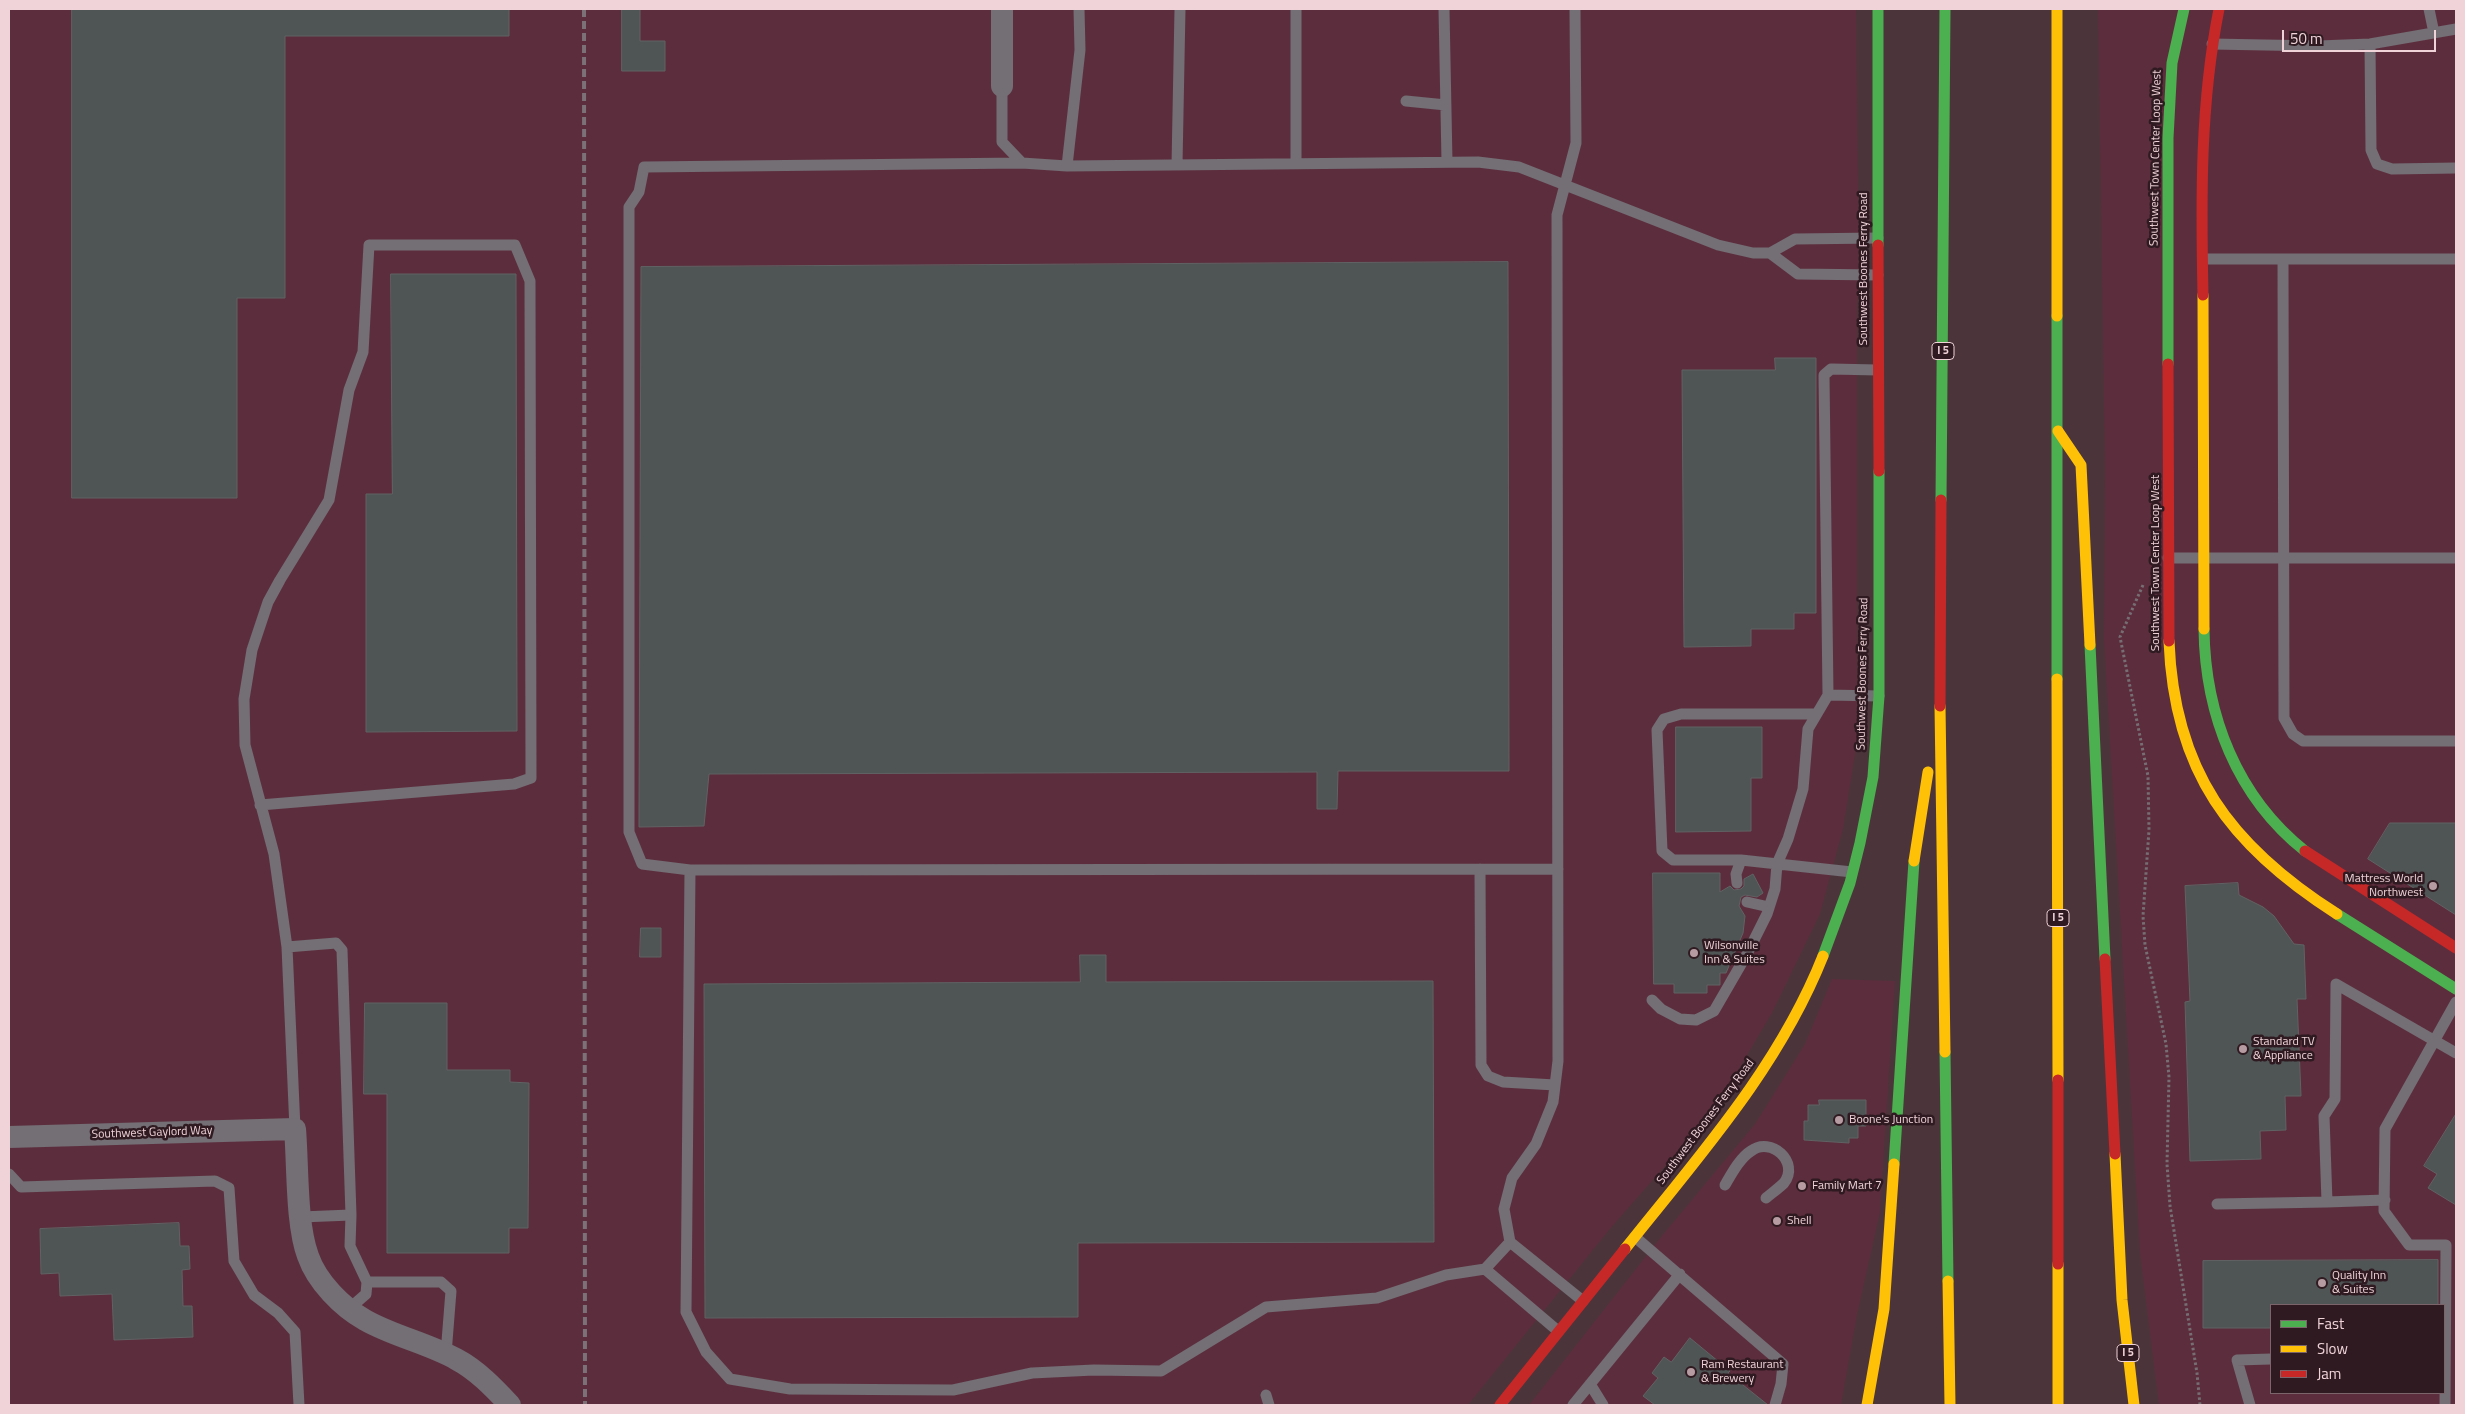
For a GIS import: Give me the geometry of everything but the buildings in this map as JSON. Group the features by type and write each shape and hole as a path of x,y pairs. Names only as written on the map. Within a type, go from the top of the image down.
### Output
{"main road":[{"name":"Southwest Boones Ferry Road","path":"1500,1405 1743,1101 1771,1060 1800,1009 1825,956 1854,872 1870,801 1879,696 1878,9"},
{"name":"I 5","path":"1945,9 1940,694 1950,1405"},
{"name":"I 5","path":"2057,9 2058,1405"},
{"name":"Southwest Town Center Loop West","path":"2184,9 2172,63 2169,102 2168,558 2170,664 2180,722 2191,754 2202,777 2229,824 2254,852 2284,879 2456,989"},
{"path":"2219,9 2204,90 2203,258 2205,406 2202,558 2204,658 2207,686 2219,732 2231,758 2253,796 2276,826 2300,848 2456,948"},
{"name":"I 5","path":"2058,431 2081,465 2122,1300 2134,1405"},
{"name":"I 5","path":"1867,1405 1884,1309 1914,859 1940,694"}],"street":[{"path":"1002,9 1002,86"},
{"path":"296,1128 301,1217 307,1256 316,1274 364,1320 456,1359 488,1382 510,1405"},
{"name":"Southwest Gaylord Way","path":"9,1137 296,1128"}],"lane":[{"path":"1067,166 1080,50 1079,9"},
{"path":"1177,165 1180,9"},
{"path":"1296,9 1296,164"},
{"path":"1444,9 1447,162"},
{"path":"1575,9 1576,143 1557,216 1558,1061 1553,1102 1536,1144 1512,1178 1504,1209 1510,1242 1583,1300"},
{"path":"2429,9 2434,33"},
{"path":"2211,44 2319,46 2370,44 2456,29"},
{"path":"2370,44 2371,150 2377,164 2392,169 2456,168"},
{"path":"1002,86 1002,142 1022,163"},
{"path":"1406,101 1446,105"},
{"path":"1558,869 690,870 642,864 629,832 629,207 640,192 644,167 1022,163 1067,166 1478,162 1520,167 1718,244 1753,253 1770,253 1795,239 1878,238"},
{"path":"260,805 514,784 531,778 530,282 515,244 369,244 363,352 349,390 329,500 268,602 256,634 246,675 245,745 260,805 274,854 287,947 296,1128"},
{"path":"1770,253 1798,274 1878,275"},
{"path":"2203,258 2456,259"},
{"path":"2283,259 2282,705 2284,718 2293,734 2303,741 2456,741"},
{"path":"1652,1000 1661,1009 1680,1019 1696,1020 1714,1011 1747,954 1776,889 1777,864 1788,839 1803,790 1808,729 1828,695 1824,375 1831,369 1878,370"},
{"path":"2168,558 2456,558"},
{"path":"1828,695 1879,696"},
{"path":"1816,714 1681,714 1664,719 1656,730 1662,851 1673,860 1741,860 1854,872"},
{"path":"1737,883 1736,874 1741,860"},
{"path":"1480,869 1481,1065 1488,1076 1503,1082 1555,1085"},
{"path":"690,870 686,1312 706,1352 730,1380 790,1389 953,1390 1032,1373 1094,1370 1160,1371 1266,1307 1377,1298 1446,1275 1485,1269 1510,1242"},
{"path":"1748,902 1769,907"},
{"path":"287,947 336,943 342,950 351,1215 350,1246 367,1282 366,1294 350,1308"},
{"path":"2327,1202 2324,1116 2335,1099 2336,984 2436,1040 2456,1054"},
{"path":"2445,1304 2446,1245 2409,1246 2384,1211 2385,1128 2456,1002"},
{"path":"1724,1185 1751,1150 1762,1146 1776,1148 1786,1158 1788,1167 1785,1182 1766,1198"},
{"path":"9,1174 22,1187 215,1180 229,1188 234,1261 254,1295 278,1314 295,1332 299,1405"},
{"path":"2217,1204 2384,1200"},
{"path":"301,1217 351,1215"},
{"path":"1635,1237 1783,1364 1782,1384 1775,1405"},
{"path":"1485,1269 1558,1331"},
{"path":"1573,1405 1680,1274"},
{"path":"367,1282 441,1282 451,1291 446,1354"},
{"path":"2250,1405 2237,1360 2270,1359"},
{"path":"1590,1384 1603,1405"}],"path":[{"path":"2145,578 2120,637 2148,776 2149,830 2143,916 2144,945 2166,1044 2169,1077 2167,1164 2170,1206 2197,1373 2200,1405"}],"shaded area":[{"path":"9,9 1856,9 1859,273 1857,308 1857,742 1843,829 1820,914 1772,1013 1715,1109 1609,1230 1468,1405 9,1405"},
{"path":"2098,9 2456,9 2456,1405 2159,1405 2140,1253 2104,640 2105,468"},
{"path":"1832,979 1895,981 1880,1212 1857,1315 1841,1405 1529,1405 1661,1237 1755,1124 1805,1044"}],"railway":[{"path":"584,9 585,1405"}],"traffic: fast":[{"path":"1878,9 1878,245"},
{"path":"1941,500 1945,9"},
{"path":"2168,364 2168,138 2172,63 2184,9"},
{"path":"2057,316 2057,679"},
{"path":"1823,956 1850,883 1873,777 1879,696 1879,471"},
{"path":"2204,629 2206,661 2211,692 2218,723 2229,752 2243,780 2261,806 2281,829 2305,851"},
{"path":"2090,645 2105,959"},
{"path":"1894,1164 1914,861"},
{"path":"2337,914 2456,989"},
{"path":"1945,1052 1948,1281"}],"traffic: slow":[{"path":"2057,9 2057,316"},
{"path":"2203,295 2204,629"},
{"path":"2058,431 2081,465 2090,645"},
{"path":"2169,641 2173,687 2182,729 2196,767 2215,801 2238,832 2266,861 2299,888 2337,914"},
{"path":"2057,679 2058,1080"},
{"path":"1940,706 1945,1052"},
{"path":"1914,861 1928,772"},
{"path":"1625,1249 1709,1145 1761,1073 1805,997 1823,956"},
{"path":"2115,1154 2122,1300 2134,1405"},
{"path":"1867,1405 1884,1309 1894,1164"},
{"path":"2058,1264 2058,1405"},
{"path":"1948,1281 1950,1405"}],"traffic: jam":[{"path":"2203,295 2202,187 2205,116 2208,80 2219,9"},
{"path":"1878,245 1879,471"},
{"path":"2168,364 2169,641"},
{"path":"1940,706 1941,500"},
{"path":"2305,851 2456,948"},
{"path":"2105,959 2115,1154"},
{"path":"2058,1080 2058,1264"},
{"path":"1500,1405 1625,1249"}],"place":[{"name":"Mattress World Northwest","path":"2433,886"},
{"name":"Wilsonville Inn & Suites","path":"1694,953"},
{"name":"Standard TV & Appliance","path":"2243,1049"},
{"name":"Boone's Junction","path":"1839,1120"},
{"name":"Family Mart 7","path":"1802,1186"},
{"name":"Shell","path":"1777,1221"},
{"name":"Quality Inn & Suites","path":"2322,1283"},
{"name":"Ram Restaurant & Brewery","path":"1691,1372"}]}
